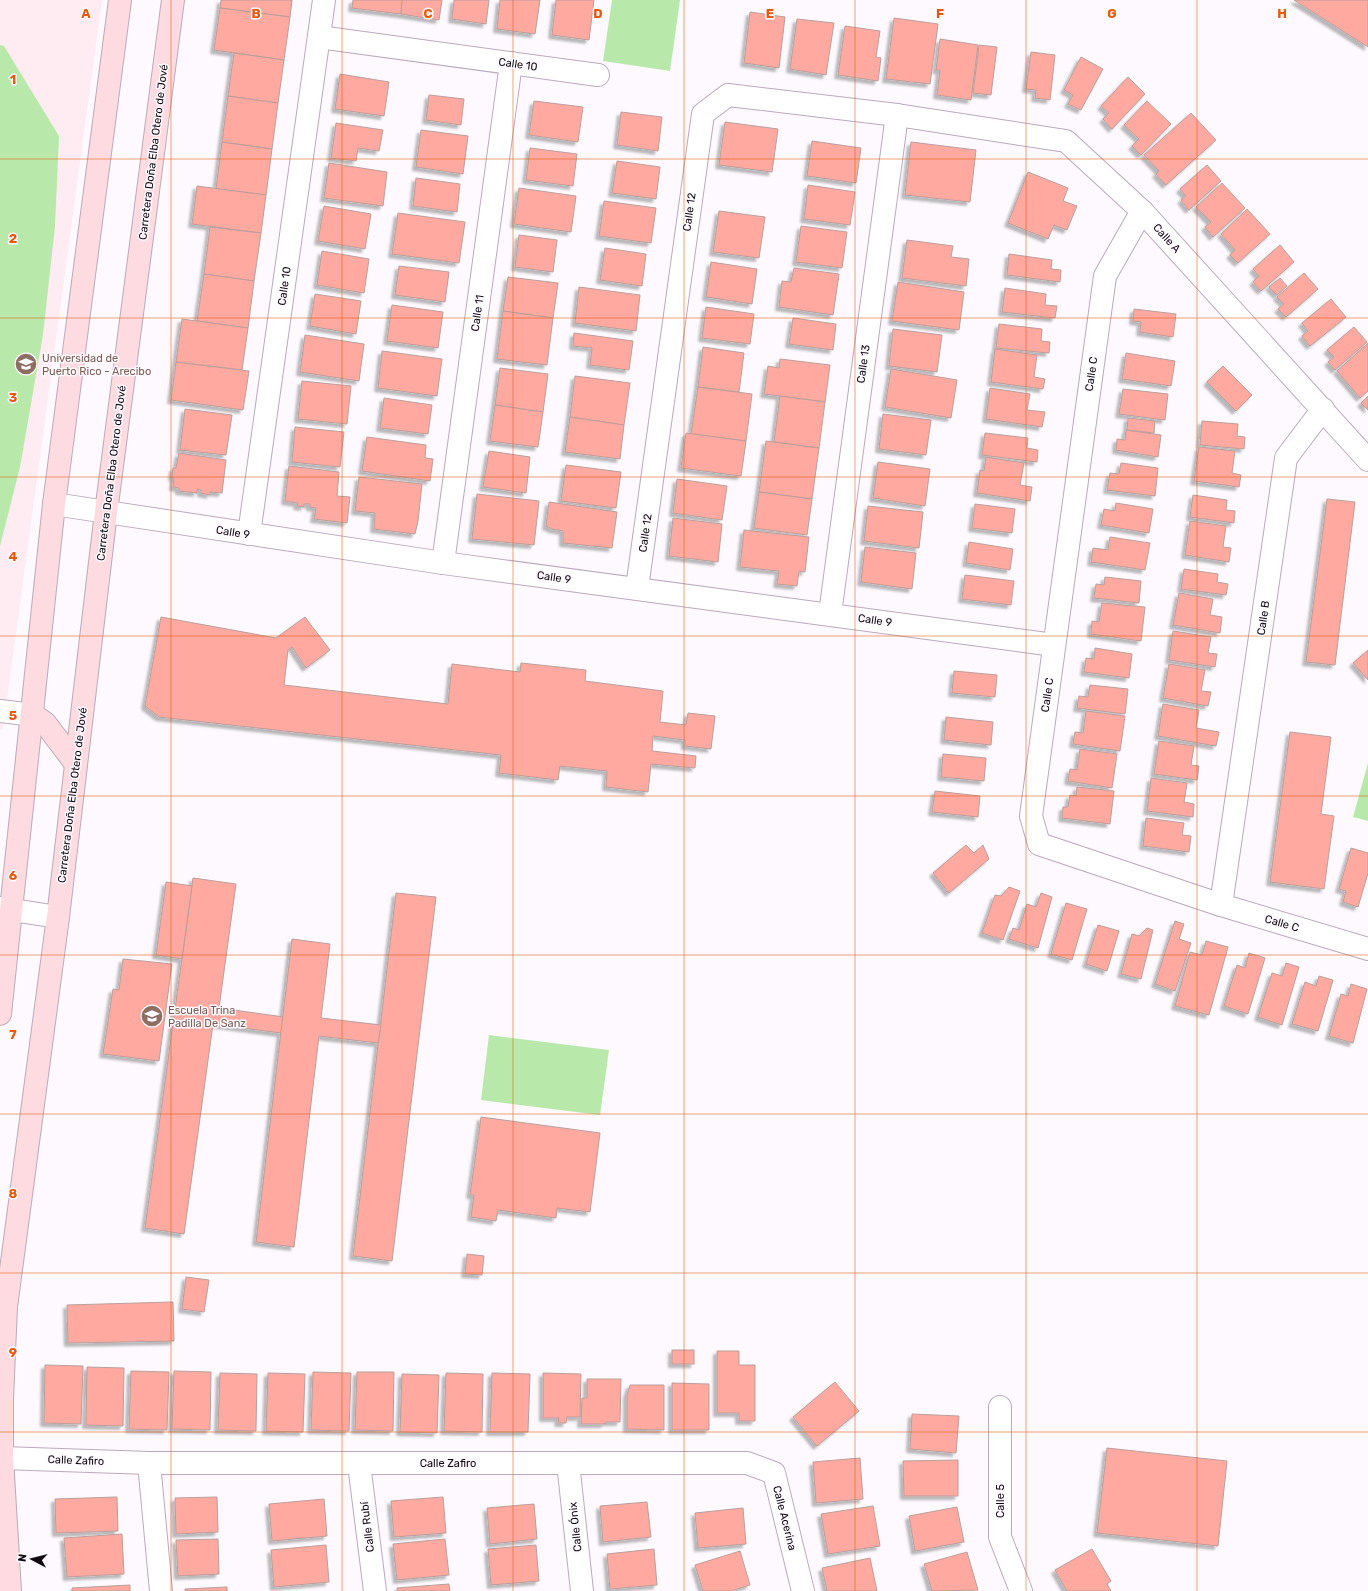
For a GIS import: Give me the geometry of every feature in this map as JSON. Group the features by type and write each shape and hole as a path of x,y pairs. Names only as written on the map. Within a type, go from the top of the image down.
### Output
{"street":[{"path":"0,1014 6,909 33,715 54,504 120,0"},
{"name":"Carretera Doña Elba Otero de Jové","path":"10,1591 2,1458 2,1399 6,1307 58,916 106,512 173,0"},
{"name":"Calle 10","path":"249,534 324,0"},
{"name":"Calle 10","path":"318,37 598,74"},
{"name":"Calle 11","path":"443,563 511,63"},
{"name":"Calle 12","path":"637,588 703,114 728,95 897,115 976,127"},
{"name":"Calle 13","path":"830,614 897,115"},
{"name":"Calle A","path":"976,127 1066,141 1142,212 1323,409"},
{"name":"Calle C","path":"1142,212 1105,276 1031,816 1039,844 1221,905 1368,949"},
{"path":"1323,409 1368,460"},
{"name":"Calle B","path":"1221,905 1286,458 1323,409"},
{"name":"Calle 9","path":"54,504 443,563 1054,645"},
{"path":"0,711 33,715 45,723 76,764"},
{"path":"6,909 58,916"},
{"name":"Calle 5","path":"1000,1407 1000,1537 1021,1591"},
{"name":"Calle Zafiro","path":"2,1458 149,1463 747,1463"},
{"path":"149,1463 161,1591"},
{"name":"Calle Ónix","path":"568,1463 582,1591"},
{"name":"Calle Acerina","path":"747,1463 774,1473 803,1591"},
{"name":"Calle Rubí","path":"359,1464 374,1591"}],"shaded area":[{"name":"Universidad de Puerto Rico - Arecibo","path":"0,0 102,0 3,729 0,729"}],"green space":[{"path":"612,0 680,0 670,71 603,61"},
{"path":"0,45 4,46 59,136 55,226 43,335 20,467 0,546"},
{"path":"1368,763 1368,821 1353,817"},
{"path":"489,1035 609,1050 600,1115 481,1100"}],"building":[{"path":"221,0 292,0 290,17 220,8"},
{"path":"353,0 402,0 401,14 352,8"},
{"path":"402,0 442,0 439,20 401,14"},
{"path":"454,0 489,0 486,24 452,19"},
{"path":"500,0 540,0 535,34 497,29"},
{"path":"556,0 594,0 589,40 552,35"},
{"path":"1294,0 1368,0 1368,47"},
{"path":"220,8 290,17 284,60 214,50"},
{"path":"750,12 785,17 779,68 744,63"},
{"path":"894,18 938,24 930,84 886,79"},
{"path":"797,19 834,23 826,75 790,69"},
{"path":"845,26 880,31 876,57 881,58 878,81 838,75"},
{"path":"940,39 978,45 971,100 937,95 940,70 936,70"},
{"path":"979,45 997,47 991,95 973,93"},
{"path":"1031,52 1055,55 1050,100 1035,98 1036,90 1026,89"},
{"path":"234,53 284,60 278,103 228,96"},
{"path":"1081,57 1103,69 1081,110 1068,104 1073,95 1064,90"},
{"path":"340,74 389,82 384,116 335,109"},
{"path":"1128,77 1145,94 1112,129 1103,119 1109,113 1101,106"},
{"path":"429,95 464,99 461,125 426,120"},
{"path":"228,96 278,103 272,149 222,142"},
{"path":"534,101 583,107 578,142 529,135"},
{"path":"1147,101 1171,124 1141,155 1132,146 1139,139 1124,125"},
{"path":"621,112 662,117 658,151 617,145"},
{"path":"1191,113 1216,140 1166,185 1156,174 1159,171 1144,155"},
{"path":"725,122 778,129 772,172 719,165"},
{"path":"336,123 383,130 379,151 358,148 356,161 331,158"},
{"path":"421,130 468,136 463,174 416,167"},
{"path":"812,141 861,148 856,183 807,176"},
{"path":"222,142 272,149 266,195 216,189"},
{"path":"911,142 976,150 970,202 905,195"},
{"path":"530,148 577,154 573,186 526,180"},
{"path":"617,161 660,167 656,199 612,193"},
{"path":"329,163 387,172 383,206 324,198"},
{"path":"1207,165 1221,181 1189,210 1181,200 1186,196 1180,189"},
{"path":"1028,172 1068,188 1063,201 1077,206 1067,230 1054,225 1048,239 1008,223"},
{"path":"416,178 460,184 457,212 413,206"},
{"path":"1222,183 1245,208 1213,237 1205,227 1211,222 1196,207"},
{"path":"808,185 855,192 850,225 804,219"},
{"path":"197,186 266,195 261,233 192,224"},
{"path":"519,188 576,196 571,232 514,224"},
{"path":"604,201 656,208 651,243 599,236"},
{"path":"324,206 371,214 365,249 318,241"},
{"path":"1247,209 1270,234 1238,263 1230,255 1235,250 1221,234"},
{"path":"719,211 765,217 759,258 713,252"},
{"path":"398,213 465,222 459,263 392,254"},
{"path":"801,226 847,232 842,268 796,262"},
{"path":"210,227 261,233 254,281 204,274"},
{"path":"519,235 557,240 553,272 515,267"},
{"path":"907,240 953,246 951,257 969,259 966,286 902,278"},
{"path":"1280,245 1294,262 1261,291 1253,282 1259,276 1253,269"},
{"path":"605,248 646,254 642,286 600,280"},
{"path":"322,251 369,259 364,293 317,285"},
{"path":"1009,254 1052,260 1051,269 1061,270 1060,282 1007,275"},
{"path":"711,262 757,269 752,304 706,297"},
{"path":"399,266 449,272 445,302 395,295"},
{"path":"794,268 839,274 833,315 779,307 782,281 791,282"},
{"path":"1304,273 1318,289 1286,317 1278,309 1284,304 1277,297"},
{"path":"204,274 254,281 248,328 197,321"},
{"path":"508,277 558,283 553,318 503,311"},
{"path":"1280,278 1287,286 1277,295 1269,287"},
{"path":"898,282 964,292 959,330 892,321"},
{"path":"579,287 640,295 636,331 575,323"},
{"path":"1005,288 1046,294 1045,305 1057,306 1055,318 1002,312"},
{"path":"315,294 361,301 356,334 310,326"},
{"path":"1331,299 1346,317 1310,346 1302,336 1308,331 1302,323"},
{"path":"392,305 443,312 438,348 387,341"},
{"path":"706,307 754,314 750,344 702,338"},
{"path":"1134,309 1176,314 1173,337 1140,332 1141,322 1133,321"},
{"path":"503,311 553,318 547,365 497,359"},
{"path":"793,318 836,324 833,350 789,344"},
{"path":"182,319 248,328 242,370 176,362"},
{"path":"999,324 1042,329 1041,341 1050,342 1049,353 996,348"},
{"path":"1354,327 1367,342 1335,370 1328,362 1334,357 1327,350"},
{"path":"893,329 942,335 937,372 889,366"},
{"path":"574,333 633,341 629,370 590,365 592,348 573,346"},
{"path":"305,335 364,344 359,381 300,372"},
{"path":"1368,343 1368,391 1360,398 1337,371"},
{"path":"703,347 744,353 739,392 698,387"},
{"path":"995,349 1037,355 1034,377 1045,379 1043,389 991,382"},
{"path":"382,351 442,359 437,396 378,388"},
{"path":"1126,353 1175,361 1171,386 1122,379"},
{"path":"780,359 830,365 825,402 764,394 768,366 779,368"},
{"path":"176,362 249,371 243,410 171,400"},
{"path":"1223,366 1252,395 1236,411 1207,382"},
{"path":"500,368 548,374 543,412 495,405"},
{"path":"891,369 957,380 951,418 885,407"},
{"path":"575,376 630,383 624,425 570,417"},
{"path":"302,381 351,386 347,424 298,419"},
{"path":"698,387 752,394 746,441 691,434"},
{"path":"990,388 1030,394 1027,410 1045,412 1042,427 986,419"},
{"path":"1123,389 1168,394 1165,420 1119,414"},
{"path":"780,396 825,402 819,448 774,442"},
{"path":"1368,396 1368,410 1361,403"},
{"path":"384,398 432,405 428,434 380,428"},
{"path":"495,405 543,412 538,447 490,441"},
{"path":"185,409 232,415 226,455 180,450"},
{"path":"883,414 931,420 926,455 879,449"},
{"path":"570,417 624,425 620,459 565,452"},
{"path":"1128,418 1155,421 1154,433 1127,430"},
{"path":"1202,421 1238,424 1237,436 1245,437 1244,449 1200,445"},
{"path":"295,427 344,432 340,467 292,462"},
{"path":"1126,430 1161,435 1158,457 1116,450 1117,439 1125,440"},
{"path":"686,433 746,441 741,476 681,468"},
{"path":"985,433 1028,438 1027,448 1038,450 1037,462 982,455"},
{"path":"367,437 426,445 425,458 433,459 430,481 362,471"},
{"path":"766,441 819,448 812,499 759,492"},
{"path":"1199,447 1235,451 1232,473 1241,475 1239,487 1194,481"},
{"path":"489,451 530,457 526,493 483,487"},
{"path":"179,453 226,460 222,493 210,492 210,495 201,493 201,490 197,489 197,493 179,491 179,488 173,487 173,468 176,468"},
{"path":"986,457 1024,463 1020,485 1032,487 1030,501 977,493 980,470 984,471"},
{"path":"878,462 930,469 925,506 873,498"},
{"path":"1121,463 1158,468 1155,496 1107,490 1110,473 1119,474"},
{"path":"566,465 621,472 616,508 561,501"},
{"path":"289,466 339,472 337,496 350,497 347,523 314,519 316,508 310,507 310,504 304,504 304,507 297,506 298,503 285,501"},
{"path":"359,477 422,484 415,534 374,529 375,513 355,511"},
{"path":"677,479 727,486 722,520 673,513"},
{"path":"759,492 812,499 807,535 754,528"},
{"path":"477,494 539,501 534,545 472,539"},
{"path":"1193,495 1227,500 1226,510 1235,511 1234,523 1190,517"},
{"path":"1327,499 1355,502 1335,665 1306,662"},
{"path":"549,502 617,512 612,548 563,543 563,531 546,526"},
{"path":"1116,503 1153,509 1149,533 1101,525 1104,509 1115,511"},
{"path":"975,504 1015,509 1012,533 972,528"},
{"path":"868,506 923,512 919,548 864,541"},
{"path":"673,518 722,524 718,562 669,556"},
{"path":"1190,521 1226,526 1223,547 1231,548 1229,562 1185,555"},
{"path":"744,530 809,537 805,572 799,571 797,586 777,584 779,571 740,567"},
{"path":"1110,537 1150,543 1145,570 1091,562 1093,548 1108,550"},
{"path":"969,542 1013,549 1010,570 966,563"},
{"path":"865,547 916,553 912,589 861,582"},
{"path":"1184,569 1218,574 1217,582 1228,584 1226,595 1181,589"},
{"path":"965,575 1014,581 1011,605 962,599"},
{"path":"1105,577 1141,581 1139,603 1094,598 1096,584 1104,585"},
{"path":"1179,593 1213,599 1210,615 1222,617 1220,633 1173,625"},
{"path":"1102,603 1145,607 1141,641 1091,634 1092,621 1099,622"},
{"path":"161,617 276,638 305,617 330,650 306,668 292,647 288,650 284,685 448,704 452,664 520,672 521,663 586,670 585,681 663,691 660,722 686,725 688,713 715,716 711,749 685,746 685,740 653,736 652,751 696,756 695,768 651,764 648,792 606,787 607,771 560,766 558,780 499,773 501,755 159,717 145,706"},
{"path":"1173,631 1211,637 1208,653 1217,654 1215,667 1169,660"},
{"path":"1095,648 1132,654 1129,678 1084,672 1086,658 1094,659"},
{"path":"1368,650 1368,680 1353,663"},
{"path":"1169,664 1205,670 1201,691 1211,692 1208,706 1163,698"},
{"path":"954,671 997,675 995,697 952,693"},
{"path":"1090,685 1128,689 1125,714 1077,708 1079,696 1088,697"},
{"path":"1163,704 1199,710 1196,728 1219,732 1216,746 1158,736"},
{"path":"1086,711 1125,716 1120,751 1073,744 1075,732 1083,733"},
{"path":"946,717 993,722 991,745 944,740"},
{"path":"1290,732 1331,737 1321,814 1334,816 1324,889 1270,882"},
{"path":"1159,741 1194,746 1191,765 1199,766 1197,780 1154,774"},
{"path":"1080,749 1117,754 1112,788 1068,781 1070,769 1077,770"},
{"path":"943,754 986,758 984,781 941,777"},
{"path":"1151,778 1187,783 1184,802 1194,804 1193,817 1147,811"},
{"path":"1077,787 1114,791 1110,824 1062,818 1063,807 1068,807 1070,795 1076,796"},
{"path":"935,791 980,796 978,817 932,812"},
{"path":"1146,818 1184,823 1182,835 1191,836 1189,852 1143,846"},
{"path":"966,845 974,853 983,845 989,859 949,893 933,873"},
{"path":"1351,848 1368,853 1368,873 1358,907 1343,902 1346,891 1339,889"},
{"path":"193,878 236,884 219,1008 284,1017 281,1033 213,1024 184,1234 145,1228"},
{"path":"166,882 192,886 182,959 156,955"},
{"path":"1009,887 1020,891 1003,940 982,933 995,895 1001,896"},
{"path":"396,893 436,897 392,1261 353,1256"},
{"path":"1041,893 1052,897 1038,948 1009,939 1013,928 1019,930 1027,904 1036,907"},
{"path":"1066,903 1087,909 1072,960 1051,954"},
{"path":"1175,921 1184,924 1179,939 1191,943 1175,991 1155,984"},
{"path":"1098,925 1119,931 1107,971 1086,964"},
{"path":"1147,928 1153,930 1141,979 1121,974 1132,934 1139,936"},
{"path":"292,939 330,944 321,1018 381,1025 378,1043 319,1036 294,1247 256,1242"},
{"path":"1206,941 1228,947 1209,1015 1175,1006 1190,952 1202,955"},
{"path":"1249,953 1265,958 1248,1014 1224,1006 1237,965 1245,968"},
{"path":"123,959 172,964 159,1061 103,1054 113,989 119,990"},
{"path":"1286,963 1299,967 1282,1025 1258,1017 1272,973 1282,976"},
{"path":"1319,976 1333,980 1318,1031 1292,1024 1305,982 1316,986"},
{"path":"1351,984 1367,989 1353,1043 1329,1036 1341,994 1348,996"},
{"path":"481,1117 600,1133 590,1212 557,1208 556,1218 498,1210 496,1221 471,1217 474,1195 470,1195"},
{"path":"467,1254 484,1256 482,1275 465,1274"},
{"path":"186,1277 209,1280 204,1312 182,1309"},
{"path":"173,1302 174,1341 68,1343 67,1305"},
{"path":"672,1350 694,1350 694,1364 672,1364"},
{"path":"717,1351 739,1351 739,1365 755,1365 755,1421 739,1421 739,1413 717,1413"},
{"path":"45,1365 83,1366 81,1424 44,1423"},
{"path":"87,1367 124,1368 123,1426 86,1425"},
{"path":"131,1371 169,1372 167,1430 129,1429"},
{"path":"174,1371 211,1372 210,1430 172,1429"},
{"path":"313,1372 351,1373 349,1431 311,1430"},
{"path":"357,1372 394,1372 393,1431 355,1430"},
{"path":"220,1373 257,1374 256,1431 218,1430"},
{"path":"268,1373 305,1374 303,1432 266,1431"},
{"path":"446,1373 483,1374 482,1432 444,1431"},
{"path":"492,1373 530,1374 528,1432 490,1432"},
{"path":"543,1373 581,1374 580,1417 567,1417 566,1423 558,1423 559,1418 543,1418"},
{"path":"402,1374 439,1375 437,1433 400,1432"},
{"path":"587,1379 621,1379 620,1422 581,1424 582,1398 587,1398"},
{"path":"835,1382 859,1411 817,1446 793,1417"},
{"path":"672,1383 709,1384 709,1430 672,1430"},
{"path":"630,1385 664,1385 664,1430 627,1429 627,1395"},
{"path":"912,1414 959,1416 956,1453 910,1449"},
{"path":"1107,1448 1227,1461 1218,1546 1097,1533"},
{"path":"860,1458 863,1499 816,1503 813,1462"},
{"path":"958,1460 958,1496 904,1496 903,1461"},
{"path":"117,1497 118,1531 56,1533 55,1499"},
{"path":"217,1497 218,1532 176,1534 175,1498"},
{"path":"443,1497 446,1533 394,1537 391,1501"},
{"path":"324,1499 327,1536 272,1541 269,1504"},
{"path":"647,1502 651,1537 603,1542 600,1506"},
{"path":"534,1504 537,1539 490,1544 487,1508"},
{"path":"873,1506 880,1546 828,1554 821,1514"},
{"path":"957,1507 964,1542 915,1551 909,1516"},
{"path":"743,1508 746,1544 698,1548 695,1513"},
{"path":"122,1534 124,1574 67,1577 64,1538"},
{"path":"218,1539 219,1574 178,1576 176,1540"},
{"path":"445,1539 449,1575 397,1580 393,1544"},
{"path":"326,1545 329,1582 274,1587 271,1550"},
{"path":"536,1545 539,1581 491,1585 488,1549"},
{"path":"654,1549 657,1585 610,1589 607,1554"},
{"path":"1092,1549 1111,1581 1107,1584 1111,1591 1067,1591 1055,1570"},
{"path":"740,1551 750,1585 731,1591 703,1591 695,1565"},
{"path":"967,1552 978,1590 932,1591 924,1564"},
{"path":"870,1558 877,1591 827,1591 822,1568"},
{"path":"449,1584 450,1591 397,1591 397,1588"},
{"path":"130,1585 130,1591 72,1591 72,1588"},
{"path":"227,1587 227,1591 185,1591 185,1589"}],"place":[{"name":"Universidad de Puerto Rico - Arecibo","path":"26,364"},
{"name":"Escuela Trina Padilla De Sanz","path":"152,1016"}]}
